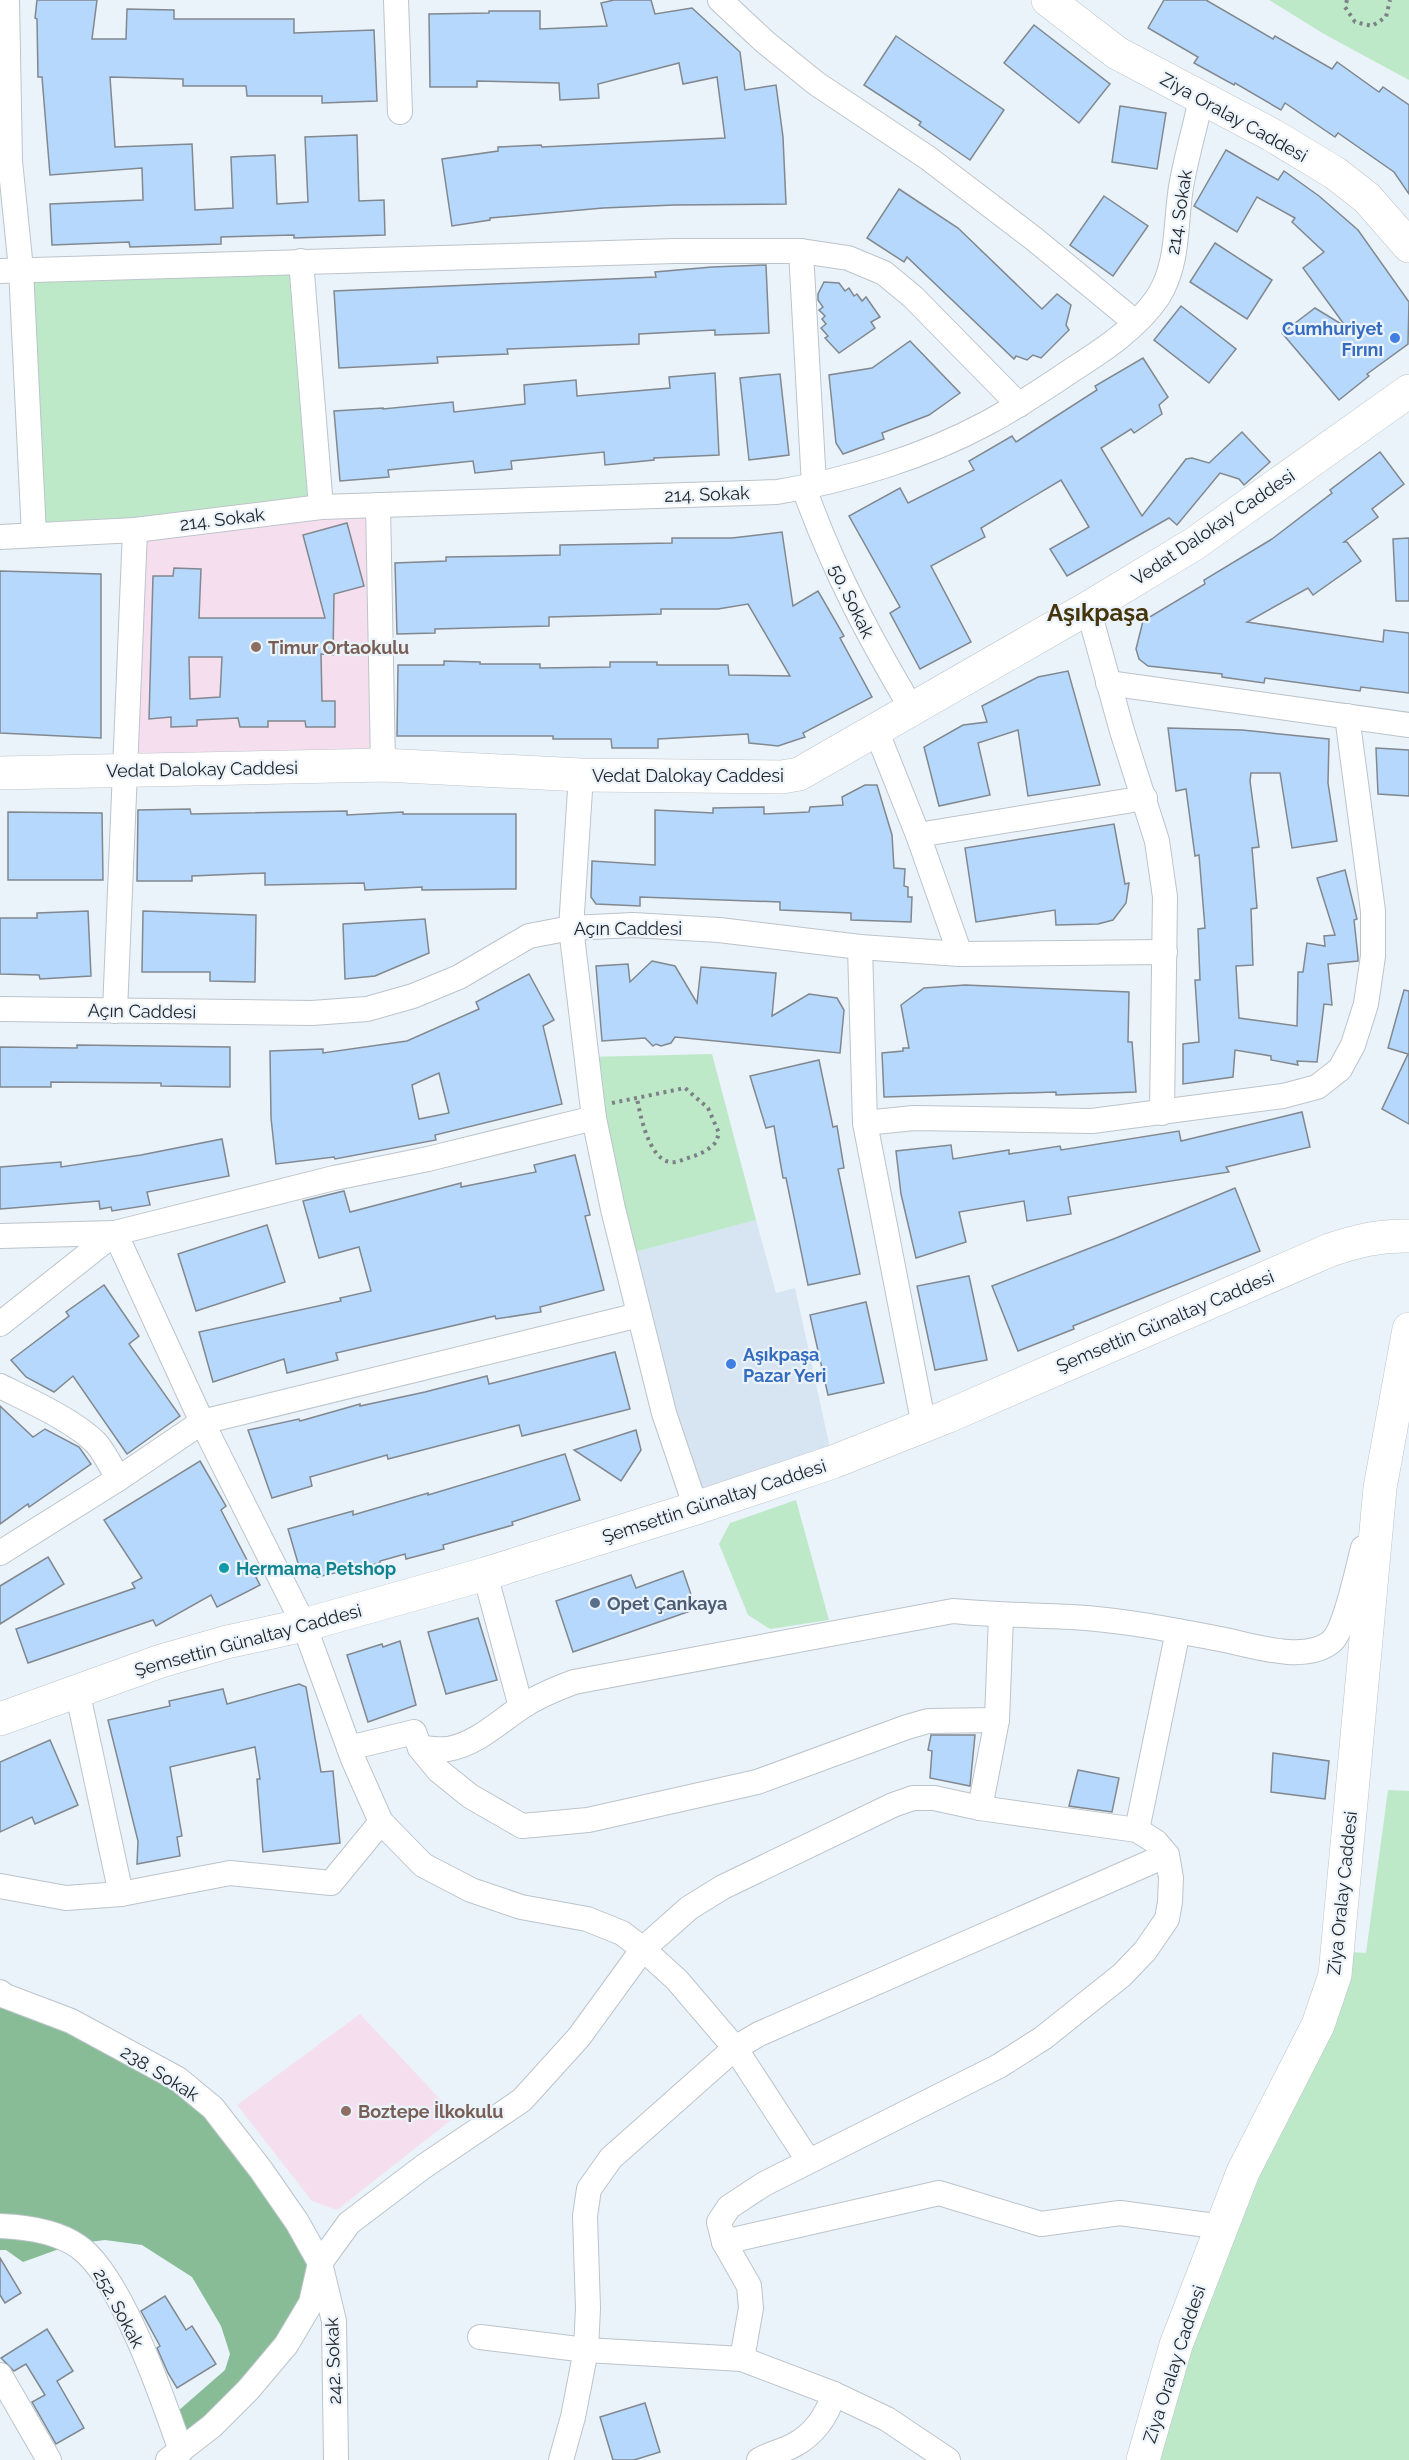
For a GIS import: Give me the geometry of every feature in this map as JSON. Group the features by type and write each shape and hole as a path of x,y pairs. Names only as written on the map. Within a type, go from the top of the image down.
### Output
{"street":[{"path":"7,0 11,270 34,535"},
{"path":"396,0 400,112"},
{"path":"720,0 765,42 817,84 928,158 1034,238 1135,322"},
{"name":"Ziya Oralay Caddesi","path":"1048,0 1117,52 1272,135 1335,173 1367,198 1409,246"},
{"name":"214. Sokak","path":"0,537 135,530 321,507 777,492 809,486 903,460 968,432 1019,405 1108,347 1158,297 1169,273 1178,235 1181,188 1201,99"},
{"path":"11,270 675,251 801,251 849,258 884,273 913,297 1019,405"},
{"name":"50. Sokak","path":"801,251 809,486 818,529 866,632 912,709"},
{"path":"301,261 321,507"},
{"name":"Vedat Dalokay Caddesi","path":"0,773 383,765 581,775 782,777 799,774 1088,608 1194,544 1409,391"},
{"path":"378,505 383,765"},
{"path":"115,1011 135,530"},
{"path":"1088,608 1108,684 1157,841 1165,897 1162,1113"},
{"path":"1108,684 1409,725"},
{"path":"866,1123 914,1118 1092,1121 1283,1096 1317,1087 1340,1069 1353,1045 1366,1004 1373,956 1373,911 1347,716"},
{"path":"876,730 918,835 960,954"},
{"path":"581,775 571,928 593,1113 664,1413 696,1508"},
{"path":"918,835 1145,798"},
{"name":"Açın Caddesi","path":"0,1009 312,1013 367,1009 413,996 459,977 529,936 571,928 633,925 719,930 861,947 960,954 1165,952"},
{"path":"861,947 866,1123 924,1426"},
{"path":"0,1236 115,1233 313,1183 428,1159 593,1113"},
{"path":"0,1324 115,1233"},
{"path":"115,1233 202,1422 304,1625 349,1748 381,1822 423,1865 471,1890 521,1906 587,1919 622,1933 643,1949 677,1980 735,2048 808,2160"},
{"name":"Şemsettin Günaltay Caddesi","path":"3,1710 77,1690 227,1642 304,1625 485,1574 696,1508 833,1462 924,1426 1330,1250 1359,1240 1390,1235 1409,1236"},
{"path":"0,1553 118,1479 202,1422 639,1315"},
{"name":"Ziya Oralay Caddesi","path":"1143,2460 1176,2345 1222,2227 1244,2172 1318,2025 1335,1975 1380,1488 1409,1329"},
{"path":"0,1386 35,1403 81,1431 97,1444 118,1479"},
{"path":"420,1748 448,1749 472,1740 495,1727 521,1707 574,1682 953,1611 1001,1616 1072,1617 1178,1630 1287,1653 1314,1650 1329,1644 1335,1638 1346,1610 1380,1488"},
{"path":"485,1574 521,1707"},
{"path":"980,1808 997,1720 1001,1616"},
{"path":"1137,1830 1178,1630"},
{"path":"77,1690 121,1894"},
{"path":"349,1748 414,1732 420,1748 439,1771 470,1796 522,1826 588,1820 757,1782 928,1721 997,1720"},
{"path":"175,2455 212,2426 248,2390 286,2345 311,2303 320,2263 349,2223 423,2167 522,2100 579,2037 643,1949 688,1908 723,1887 893,1805 913,1798 934,1798 980,1808 1137,1830 1156,1842 1167,1855 1171,1878 1167,1919 1145,1951 1122,1975 1043,2038 999,2066 924,2105 808,2160 764,2184 729,2207 719,2222 724,2242 749,2286 751,2308 742,2359"},
{"path":"0,1887 66,1898 121,1894 230,1873 331,1883 381,1822"},
{"path":"561,2460 573,2417 586,2350 588,2308 585,2216 589,2189 611,2158 735,2048 759,2034 1167,1855"},
{"name":"238. Sokak","path":"0,1992 5,1996 71,2021 178,2079 213,2108 261,2170 297,2222 320,2263"},
{"path":"724,2242 939,2193 1041,2224 1120,2213 1222,2227"},
{"name":"252. Sokak","path":"0,2226 31,2229 59,2236 80,2247 97,2265 133,2329 165,2404 175,2455"},
{"name":"242. Sokak","path":"320,2263 334,2321 336,2460"},
{"path":"480,2337 586,2350 742,2359 834,2394 887,2419 948,2460"},
{"path":"0,2375 49,2460"},
{"path":"759,2460 774,2451 795,2445 813,2430 828,2413 834,2394"}],"path":[{"path":"1347,0 1345,7 1355,22 1372,26 1386,17 1390,0"},
{"path":"593,1113 637,1098 685,1088 708,1108 718,1133 716,1142 694,1156 677,1162 666,1161 658,1154 648,1138 637,1098"}],"shaded area":[{"name":"Timur Ortaokulu","path":"378,505 383,765 125,771 135,530"},
{"name":"Aşıkpaşa Pazar Yeri","path":"756,1220 776,1293 795,1288 833,1462 696,1508 624,1255"},
{"name":"Boztepe İlkokulu","path":"360,2014 456,2116 337,2210 312,2201 237,2105"}],"green space":[{"path":"1269,0 1409,0 1409,80 1324,34"},
{"path":"301,261 321,507 34,535 21,269"},
{"path":"712,1054 756,1220 624,1255 586,1057"},
{"path":"796,1500 829,1620 770,1629 748,1615 719,1544 730,1523"},
{"path":"1388,1790 1409,1791 1409,2460 1143,2460 1337,1951 1366,1953"},
{"path":"0,1992 178,2079 320,2263 311,2303 181,2451 170,2418 225,2370 230,2354 221,2326 192,2277 142,2245 105,2240 73,2244 23,2262 6,2250 0,2250"}],"building":[{"path":"37,0 97,0 92,39 126,39 127,9 174,10 174,19 294,19 294,33 374,30 377,101 322,103 322,96 247,96 246,86 183,86 183,79 110,77 115,147 192,144 195,210 233,208 231,157 275,155 277,204 308,202 305,137 357,135 359,201 384,200 385,235 294,238 294,235 221,237 221,244 130,247 129,242 52,245 50,204 143,200 142,168 50,175 42,77 38,77 37,19 35,18"},
{"path":"614,0 651,0 655,14 692,8 740,52 745,90 776,85 783,137 786,204 603,208 490,218 490,220 452,226 442,159 498,151 498,147 725,138 717,77 683,84 679,63 598,84 599,98 560,100 559,83 477,81 477,87 430,87 429,14 540,11 540,29 607,26 601,3"},
{"path":"1164,0 1206,0 1273,39 1275,36 1332,69 1337,62 1379,92 1383,87 1409,105 1409,194 1394,172 1338,133 1335,137 1285,103 1281,110 1235,83 1234,85 1194,63 1198,57 1148,28"},
{"path":"1034,25 1110,84 1079,123 1004,63"},
{"path":"896,36 1004,110 970,160 919,125 921,122 864,85"},
{"path":"1120,106 1166,113 1157,169 1112,162"},
{"path":"1226,150 1278,180 1284,171 1319,196 1358,230 1409,302 1408,344 1367,374 1369,376 1339,400 1282,333 1315,308 1346,327 1303,268 1324,252 1292,222 1295,218 1257,197 1237,232 1194,206"},
{"path":"899,189 958,228 1042,309 1057,294 1071,305 1066,325 1069,330 1041,358 1033,355 1027,360 1016,356 1014,359 907,257 904,262 867,238"},
{"path":"1104,196 1148,226 1113,276 1070,245"},
{"path":"1215,243 1272,280 1247,319 1190,282"},
{"path":"766,265 769,333 715,335 715,330 639,334 639,344 507,349 508,354 437,357 438,363 339,368 334,291 656,277 655,272"},
{"path":"824,282 839,283 845,291 849,288 854,296 857,294 862,301 866,297 880,317 871,322 875,328 839,353 825,338 828,336 821,328 826,324 822,319 825,316 819,310 823,307 818,300 818,294"},
{"path":"1181,306 1236,349 1209,383 1154,340"},
{"path":"910,341 960,393 929,415 882,433 884,439 843,454 836,443 829,375 872,368"},
{"path":"1143,358 1168,397 1159,405 1162,414 1134,433 1131,429 1101,448 1142,516 1186,459 1192,458 1209,463 1242,432 1270,462 1244,485 1239,479 1220,473 1177,525 1169,518 1067,576 1050,549 1089,527 1061,480 981,528 985,537 931,566 971,642 920,669 890,613 900,607 849,516 900,488 908,503 974,470 969,461 1012,436 1016,442 1097,390 1095,386"},
{"path":"715,373 719,455 654,458 654,460 605,465 604,452 511,461 512,469 475,473 473,461 388,470 389,477 340,481 334,411 453,402 454,412 525,404 524,385 576,380 577,396 670,388 669,377"},
{"path":"780,374 789,455 749,460 740,378"},
{"path":"1380,452 1404,484 1372,509 1378,517 1344,542 1347,542 1361,561 1313,595 1308,588 1247,622 1383,642 1384,630 1409,633 1409,693 1361,687 1360,691 1265,678 1264,683 1222,677 1222,674 1148,666 1139,659 1136,649 1143,621 1205,584 1204,580 1272,539 1332,493 1330,490"},
{"path":"347,523 364,586 334,594 333,655 321,654 322,701 335,701 335,727 306,727 305,721 268,721 268,727 240,727 238,718 197,720 197,726 171,727 171,717 149,719 153,576 173,576 174,568 201,569 199,618 325,618 303,535","holes":["189,657 222,657 220,697 190,699"]},
{"path":"782,532 793,606 818,591 844,636 840,638 872,697 803,733 805,737 778,746 749,743 748,734 658,739 658,748 612,748 611,739 553,739 553,736 397,736 398,665 444,665 444,661 480,662 480,664 540,664 540,668 610,667 610,662 657,662 657,665 728,665 729,675 790,676 748,604 718,609 661,609 661,614 549,617 549,626 435,629 435,633 397,634 395,563 446,561 446,557 560,555 560,545 672,543 672,538 732,538"},
{"path":"1409,538 1409,601 1396,601 1393,539"},
{"path":"0,571 101,574 101,738 0,733"},
{"path":"1068,671 1100,785 1028,796 1018,730 978,743 990,795 939,806 924,747 963,725 987,722 982,706 1038,677"},
{"path":"1168,728 1242,730 1329,739 1328,783 1337,841 1292,848 1280,773 1251,773 1250,781 1259,847 1252,848 1257,908 1251,909 1253,965 1236,966 1239,1018 1297,1026 1298,972 1303,972 1307,943 1325,946 1324,936 1335,935 1317,878 1345,870 1357,919 1354,920 1358,961 1328,964 1332,1005 1324,1004 1317,1062 1297,1061 1298,1065 1271,1060 1271,1056 1235,1050 1233,1077 1183,1084 1183,1044 1199,1042 1195,980 1200,980 1198,929 1205,928 1199,855 1195,856 1186,789 1176,791"},
{"path":"1376,748 1409,750 1409,796 1378,794"},
{"path":"865,785 877,785 892,835 894,868 905,869 904,886 908,887 908,897 912,897 911,922 851,920 851,913 780,910 780,902 640,897 640,906 596,904 591,897 592,861 655,865 655,810 713,813 713,808 764,807 764,814 809,812 810,807 843,805 842,797"},
{"path":"190,809 191,814 347,811 347,815 403,812 403,814 516,814 516,889 422,890 422,887 365,890 364,883 265,885 265,873 192,876 192,881 137,881 138,810"},
{"path":"8,812 102,813 103,880 8,880"},
{"path":"1114,824 1125,884 1129,883 1126,903 1113,920 1098,924 1056,925 1055,910 976,922 965,848"},
{"path":"88,911 91,976 40,979 39,975 0,974 0,918 37,918 37,913"},
{"path":"143,911 256,915 255,982 210,981 210,972 142,972"},
{"path":"425,919 429,953 375,976 345,979 343,924"},
{"path":"652,961 675,966 697,1003 701,967 776,973 772,1016 809,994 837,998 844,1010 840,1053 675,1037 671,1043 661,1046 656,1044 653,1046 645,1038 602,1041 596,966 628,964 630,982"},
{"path":"529,974 554,1020 543,1026 562,1104 435,1135 436,1140 335,1159 334,1157 276,1164 271,1118 270,1051 323,1049 323,1053 407,1041 479,1009 476,1002","holes":["439,1073 449,1113 419,1119 412,1085"]},
{"path":"965,985 1129,992 1128,1042 1132,1042 1136,1092 884,1097 882,1053 903,1051 903,1048 909,1048 901,1005 924,988"},
{"path":"1404,990 1409,991 1409,1124 1382,1109 1408,1054 1388,1048"},
{"path":"77,1045 230,1047 230,1087 161,1086 161,1083 51,1082 51,1087 0,1087 0,1047 77,1048"},
{"path":"819,1060 833,1127 837,1126 844,1168 838,1169 860,1274 808,1285 786,1178 783,1178 774,1126 766,1128 750,1076"},
{"path":"1302,1112 1310,1147 1226,1167 1229,1172 1068,1197 1071,1214 1027,1221 1024,1201 959,1212 966,1242 916,1258 901,1194 896,1151 951,1145 953,1159 1009,1150 1009,1154 1060,1146 1061,1150 1179,1131 1181,1141"},
{"path":"222,1139 229,1176 147,1192 150,1205 112,1211 111,1207 100,1209 99,1201 0,1209 0,1167 61,1162 61,1167 141,1155"},
{"path":"575,1155 590,1215 585,1216 604,1290 540,1307 541,1312 496,1319 495,1316 336,1353 338,1360 287,1373 284,1359 213,1382 199,1332 341,1301 340,1298 371,1291 359,1247 319,1258 303,1201 344,1191 350,1212 461,1183 461,1187 536,1172 534,1165"},
{"path":"1235,1188 1260,1251 1073,1326 1074,1329 1018,1351 992,1286 1116,1238"},
{"path":"267,1225 285,1282 196,1311 178,1254"},
{"path":"969,1276 987,1360 935,1370 917,1286"},
{"path":"104,1285 139,1336 129,1344 180,1416 127,1454 73,1376 54,1392 26,1377 11,1360 69,1316 66,1312"},
{"path":"866,1302 884,1383 828,1395 810,1315"},
{"path":"615,1352 630,1409 522,1436 519,1425 388,1459 387,1455 310,1477 312,1486 272,1498 248,1430 299,1419 300,1421 360,1404 360,1406 425,1392 487,1376 489,1384"},
{"path":"0,1406 33,1437 45,1429 79,1447 91,1464 0,1524"},
{"path":"636,1430 641,1450 621,1481 574,1450"},
{"path":"565,1454 580,1500 512,1522 513,1525 443,1545 444,1549 406,1559 405,1554 380,1561 380,1563 317,1577 298,1563 288,1529 353,1511 353,1515 428,1493 428,1495"},
{"path":"200,1461 226,1506 221,1510 260,1585 217,1607 211,1595 156,1626 153,1620 28,1663 16,1629 135,1588 132,1583 142,1578 104,1520"},
{"path":"48,1557 64,1584 0,1624 0,1586"},
{"path":"683,1571 696,1609 573,1652 556,1601 631,1575 636,1588"},
{"path":"478,1618 497,1680 446,1694 428,1632"},
{"path":"400,1641 416,1705 368,1722 347,1655"},
{"path":"299,1684 306,1687 321,1772 333,1771 340,1843 263,1852 257,1779 260,1779 255,1747 170,1767 182,1836 177,1837 180,1856 137,1864 138,1841 108,1720 170,1706 169,1701 223,1689 227,1704"},
{"path":"931,1735 975,1735 970,1786 930,1778 932,1751 928,1750"},
{"path":"50,1740 78,1805 35,1824 32,1817 0,1832 0,1762"},
{"path":"1273,1753 1329,1761 1325,1799 1271,1792"},
{"path":"1078,1770 1119,1778 1112,1812 1069,1806"},
{"path":"0,2258 21,2293 5,2303 0,2295"},
{"path":"165,2296 186,2330 192,2326 216,2364 177,2388 157,2348 160,2346 141,2311"},
{"path":"47,2329 73,2371 57,2381 84,2428 56,2444 32,2402 45,2395 26,2364 14,2371 1,2358"},
{"path":"645,2403 660,2452 634,2460 613,2460 600,2417"}],"place":[{"name":"Cumhuriyet Fırını","path":"1395,338"},
{"name":"Timur Ortaokulu","path":"256,647"},
{"name":"Aşıkpaşa Pazar Yeri","path":"731,1364"},
{"name":"Hermama Petshop","path":"224,1568"},
{"name":"Opet Çankaya","path":"595,1603"},
{"name":"Boztepe İlkokulu","path":"346,2111"}],"district":[{"name":"Aşıkpaşa","path":"1098,612"}]}
